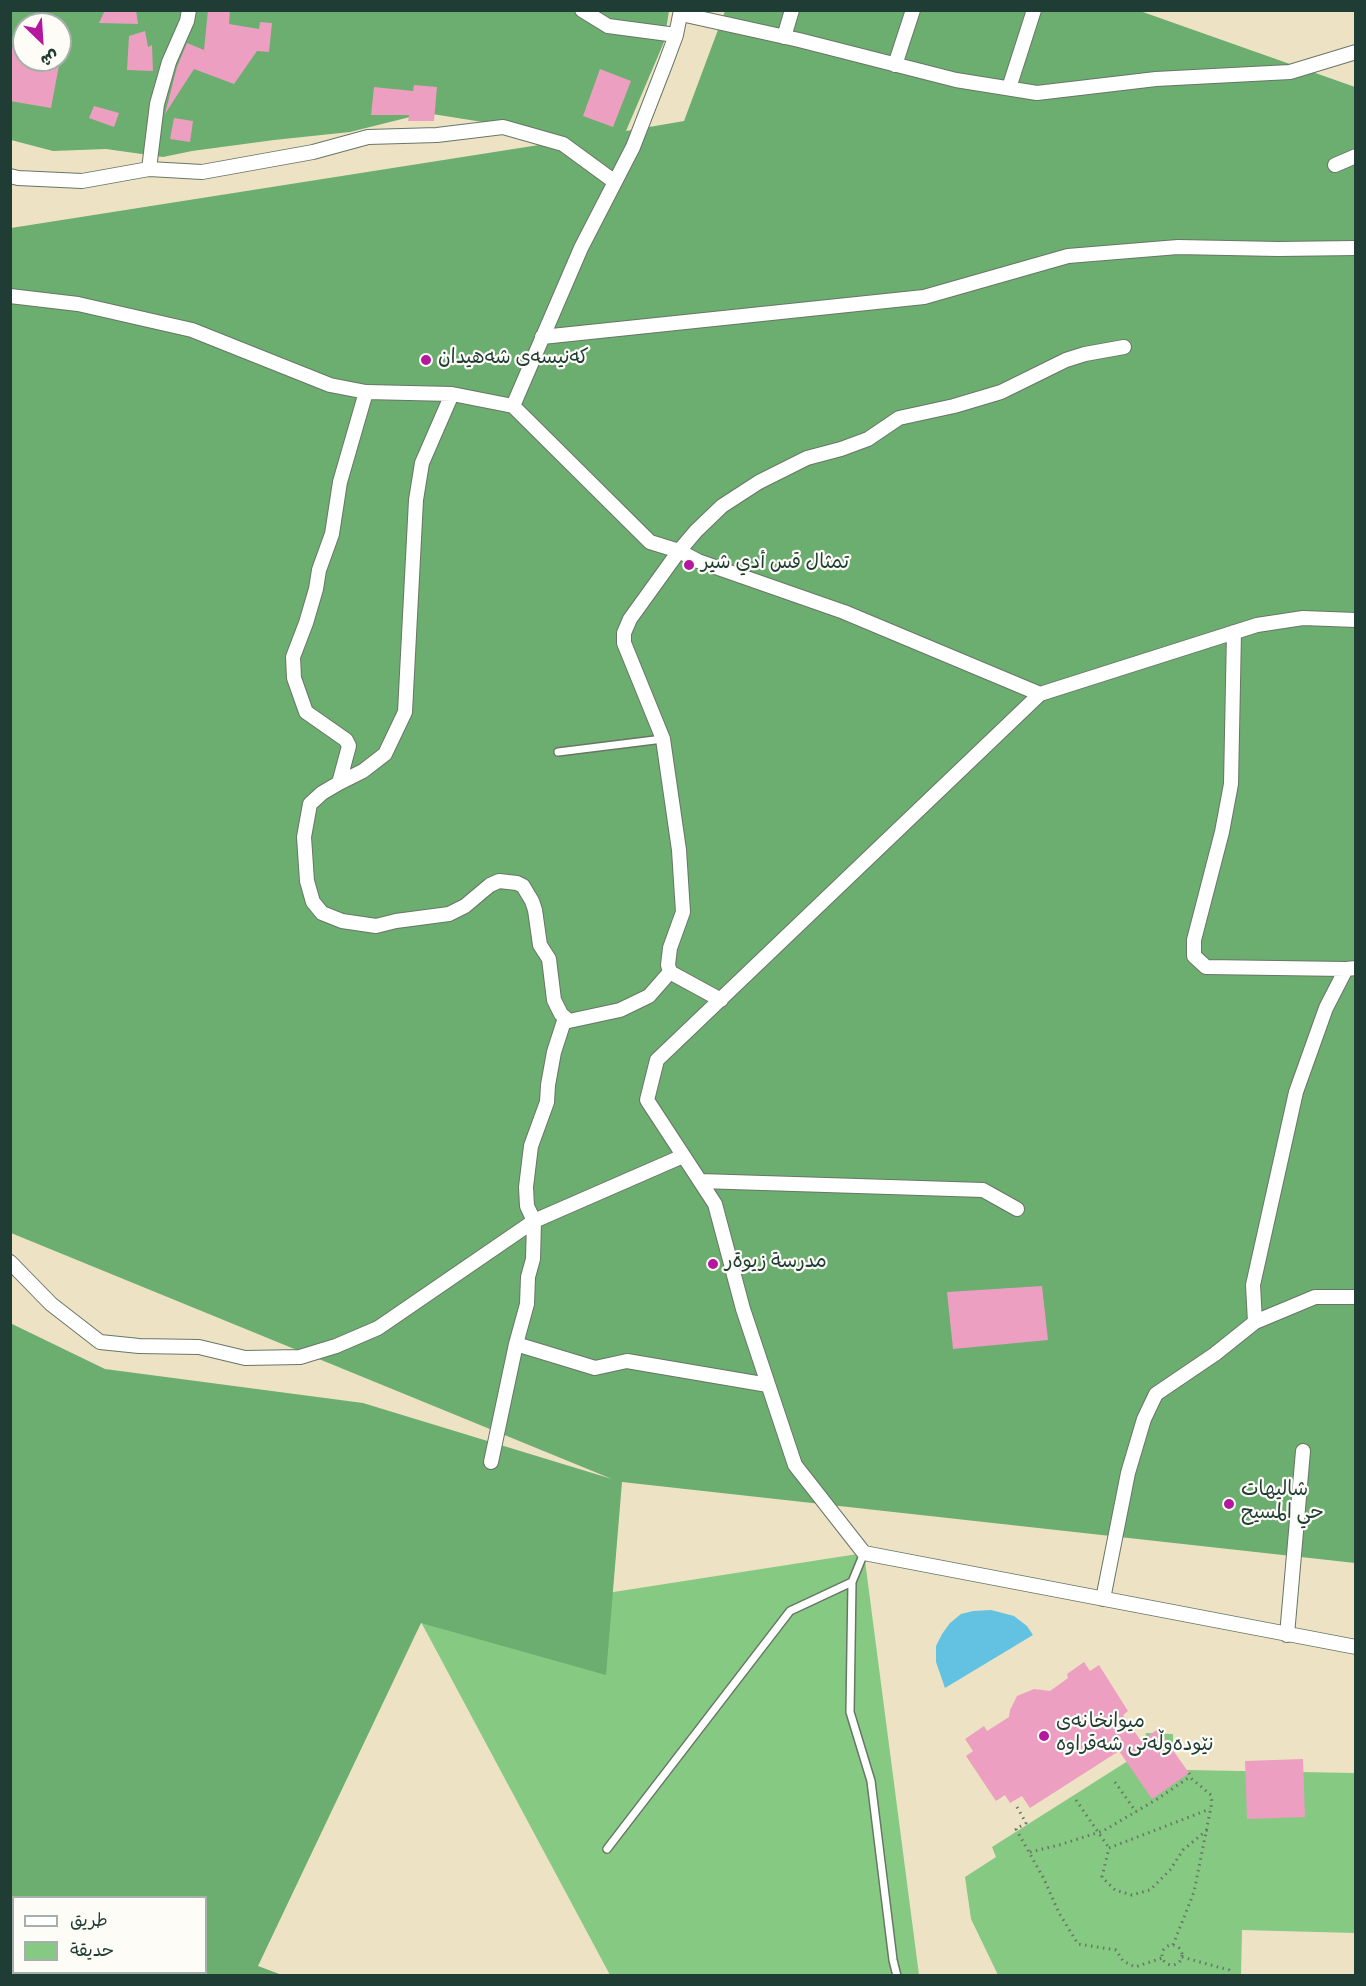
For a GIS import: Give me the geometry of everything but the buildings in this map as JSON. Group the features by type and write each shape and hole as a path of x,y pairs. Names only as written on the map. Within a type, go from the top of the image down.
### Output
{"street":[{"path":"149,169 157,104 169,62 187,21 189,10"},
{"path":"582,10 608,26 676,35"},
{"path":"784,37 792,10"},
{"path":"895,64 913,10"},
{"path":"1009,88 1034,10"},
{"path":"513,406 581,248 633,147 676,35 681,12 956,80 1038,93 1156,79 1290,72 1356,52"},
{"path":"10,176 82,181 149,169 202,172 313,152 368,136 437,135 502,128 563,144 615,182"},
{"path":"1335,165 1356,156"},
{"path":"542,337 924,297 1068,256 1178,247 1356,248"},
{"path":"10,296 78,304 192,330 330,385 366,392 452,393 513,406 650,542 844,612 1040,694"},
{"path":"452,393 422,462 416,500 405,712 385,754 363,771 339,783 310,804 304,837 310,896 316,908 342,921 376,926 449,914 465,906 490,885 500,881 517,883 528,892 535,910 538,938 549,959 554,1000 561,1014 569,1021 620,1010 649,996 670,972 668,958 681,919 684,899 679,850 663,740 627,655 624,633 630,619 679,551 722,506 784,468 807,458 868,439 898,418 954,406 1001,392 1066,360 1124,347"},
{"path":"339,783 349,746 346,740 306,712 294,678 293,657 306,623 319,570 332,534 340,482 366,392"},
{"path":"1356,620 1303,618 1280,620 1234,632 1040,694 657,1060 647,1100 715,1204 743,1309 795,1465 864,1553 1356,1647"},
{"path":"1234,632 1231,784 1222,832 1194,940 1194,956 1206,967 1351,968"},
{"path":"1255,1322 1253,1285 1296,1092 1326,1008 1351,968"},
{"path":"670,972 721,1000"},
{"path":"491,1462 516,1344 527,1304 528,1277 533,1259 534,1221 527,1206 526,1187 531,1146 547,1102 554,1052 565,1018"},
{"path":"10,1262 51,1305 100,1342 139,1346 199,1347 245,1358 300,1357 336,1346 378,1328 534,1221 683,1156"},
{"path":"700,1181 983,1190 1017,1209"},
{"path":"1103,1599 1128,1473 1144,1419 1156,1394 1215,1354 1255,1322 1315,1297 1356,1297"},
{"path":"516,1344 595,1368 627,1361 768,1385"},
{"path":"1287,1635 1303,1451"}],"lane":[{"path":"558,752 663,740"},
{"path":"864,1553 852,1582 850,1712 871,1781 893,1960 897,1976"},
{"path":"607,1849 790,1611 852,1582"}],"path":[{"path":"1030,1852 1100,1832 1136,1812 1190,1775 1211,1795 1210,1809 1194,1892 1173,1945 1164,1949 1162,1958"},
{"path":"1115,1782 1136,1812"},
{"path":"1076,1800 1109,1848 1102,1877 1115,1890 1132,1895 1149,1890 1170,1870 1183,1850 1206,1830"},
{"path":"1017,1807 1026,1823 1016,1829 1044,1879 1059,1913 1078,1944 1116,1950 1123,1961 1135,1967 1162,1958"},
{"path":"1109,1848 1210,1809"},
{"path":"1173,1945 1179,1948 1182,1957"},
{"path":"1162,1958 1168,1964 1174,1965 1182,1957"},
{"path":"1182,1957 1229,1970 1232,1976"}],"green space":[{"path":"11,11 669,11 664,42 626,131 684,121 725,11 1140,11 1355,87 1355,1563 622,1482 606,1675 421,1623 258,1966 282,1975 11,1975 10,1323 105,1369 363,1403 612,1479 11,1233 11,228 558,142 533,130 426,113 350,132 274,140 163,157 106,149 53,151 11,140"},
{"path":"864,1553 919,1975 610,1975 421,1622"},
{"path":"1146,1733 1173,1734 1173,1758 1186,1770 1355,1773 1355,1933 1242,1930 1241,1975 998,1975 971,1919 965,1877 996,1857 992,1847 1142,1752"}],"water":[{"path":"991,1610 1014,1616 1027,1626 1033,1635 945,1688 936,1662 936,1646 942,1634 961,1614"}],"place":[{"name":"کەنیسەی شەهیدان","path":"426,360"},
{"name":"تمثال قس أدي شير","path":"689,565"},
{"name":"مدرسة زيوةر","path":"713,1264"},
{"name":"شاليهات حي المسيح","path":"1229,1504"},
{"name":"میوانخانەی نێودەوڵەتی شەقراوە","path":"1044,1736"}]}
